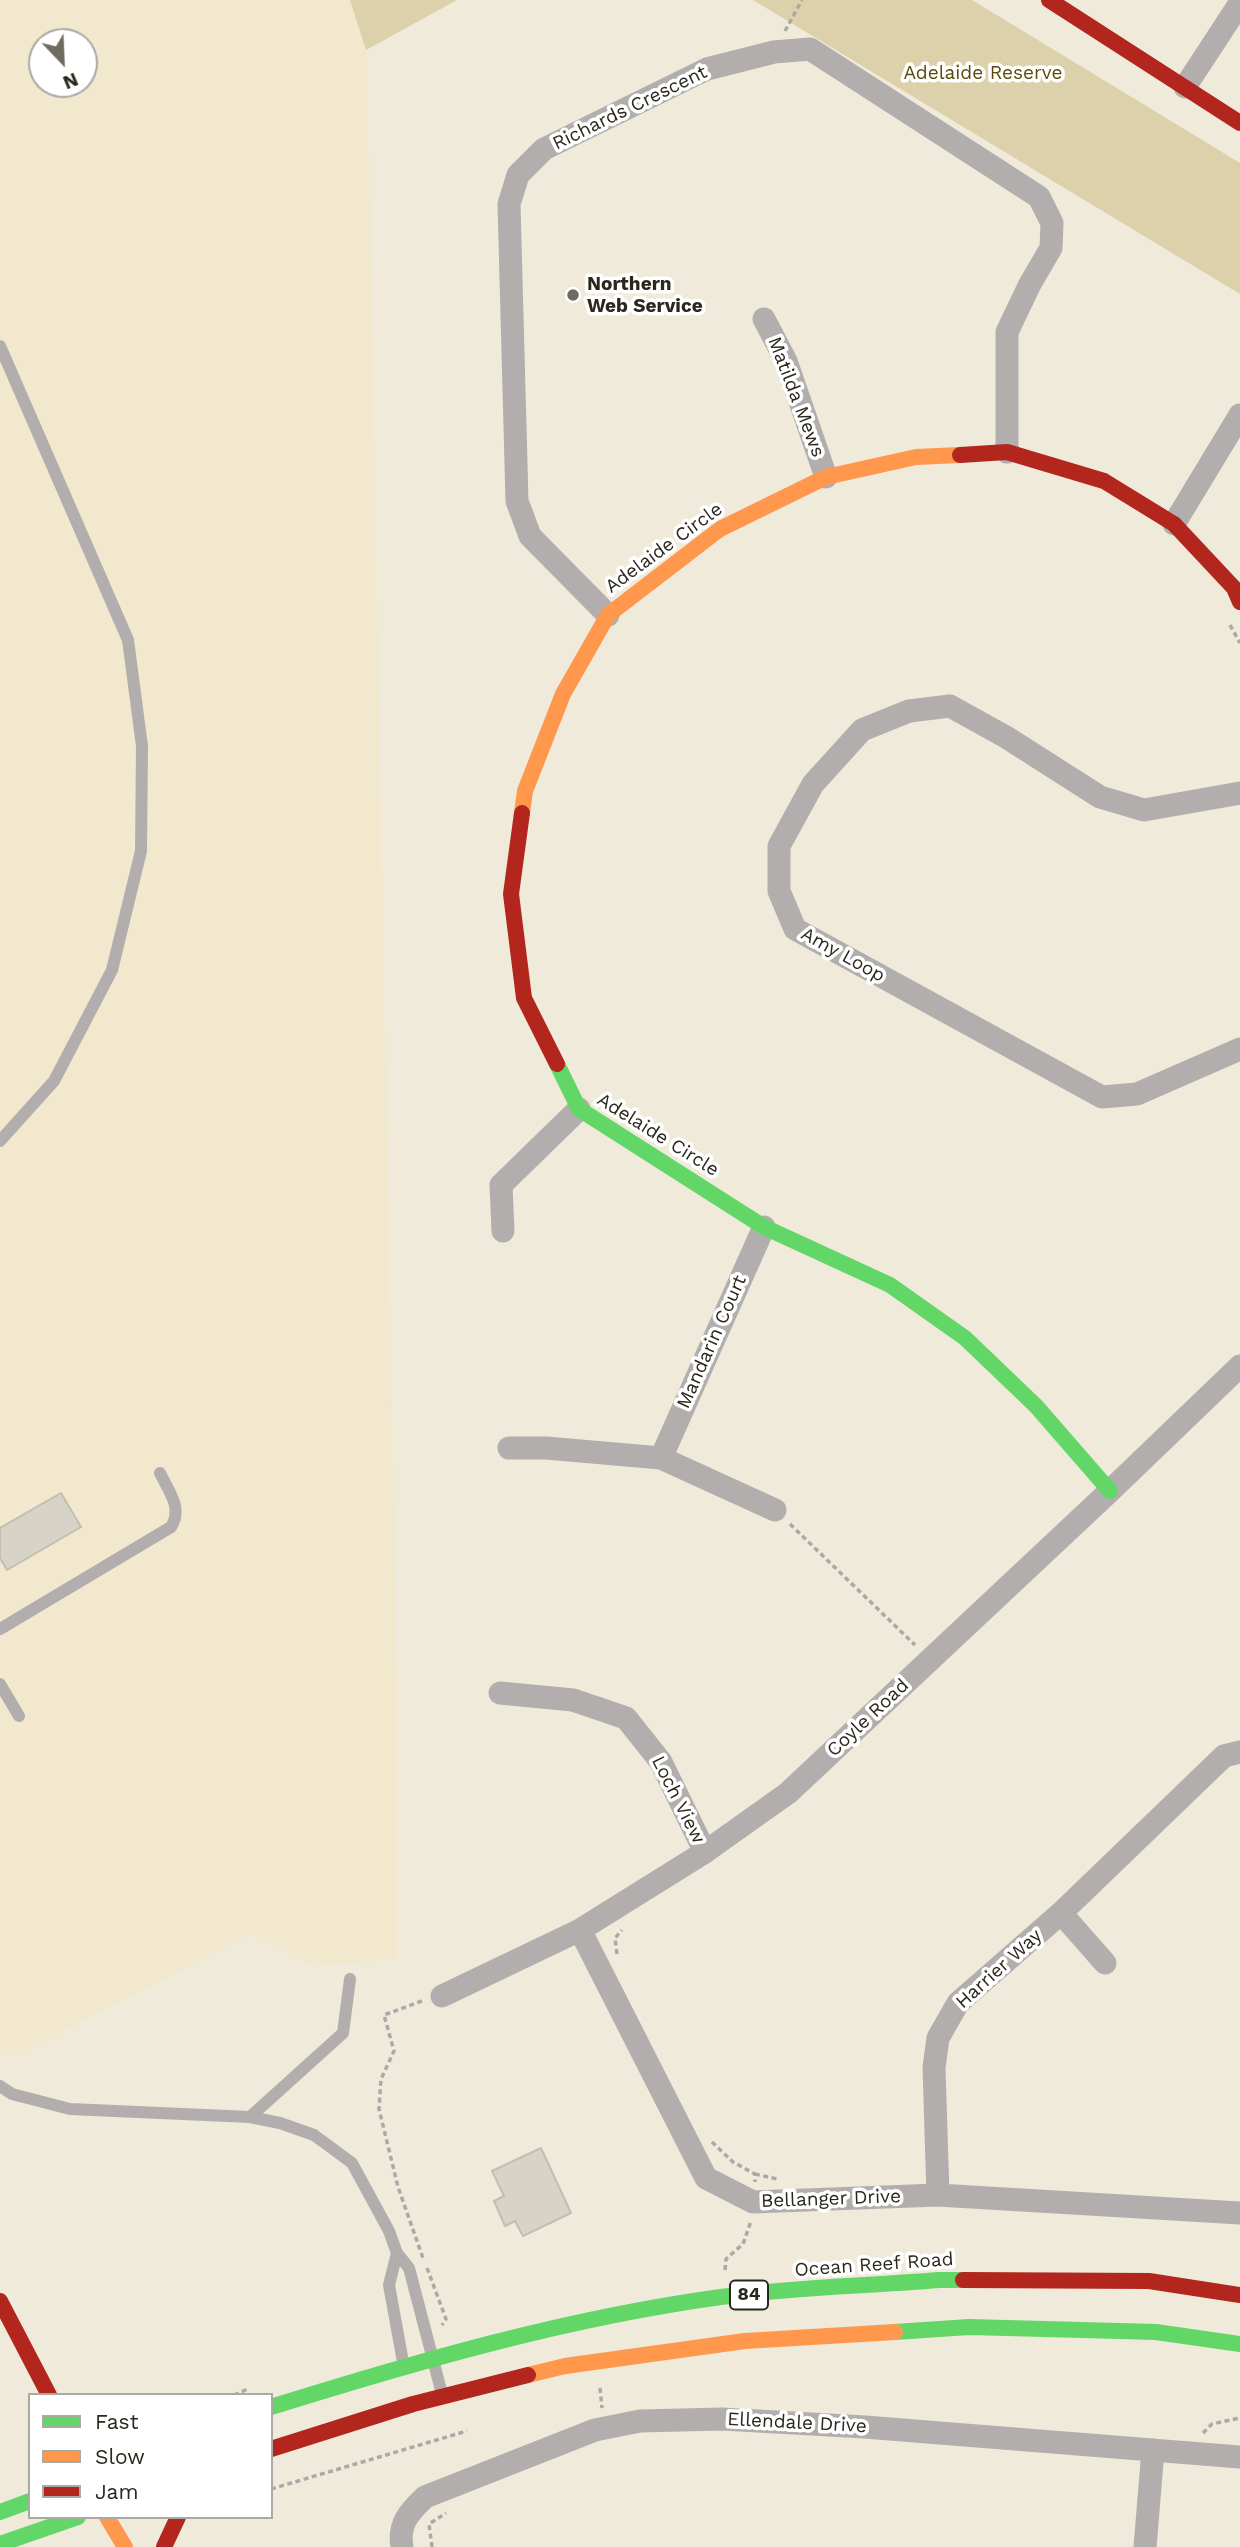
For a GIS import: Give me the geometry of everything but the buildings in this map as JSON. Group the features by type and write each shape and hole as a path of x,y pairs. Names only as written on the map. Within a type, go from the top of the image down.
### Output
{"main road":[{"path":"1049,0 1240,123"},
{"name":"Adelaide Circle","path":"1110,1491 1036,1406 965,1338 890,1284 764,1227 579,1110 524,998 511,894 525,791 563,694 608,615 720,529 826,477 916,457 1007,452 1104,481 1174,524 1234,589 1240,602"},
{"name":"Ocean Reef Road","path":"273,2448 408,2385 432,2358 554,2328 722,2297 939,2280 1149,2281 1240,2295"},
{"path":"0,2301 48,2393"},
{"name":"Ocean Reef Road","path":"273,2407 408,2385 443,2396 565,2366 744,2341 969,2327 1156,2332 1240,2344"},
{"path":"0,2512 28,2502"},
{"path":"0,2544 72,2519"},
{"path":"108,2519 125,2547"},
{"path":"164,2547 176,2519"}],"street":[{"path":"1185,87 1240,3"},
{"name":"Richards Crescent","path":"608,615 530,536 517,501 509,204 518,175 544,149 706,69 774,52 810,49 1039,197 1052,223 1051,248 1007,332 1007,452"},
{"name":"Matilda Mews","path":"764,318 786,360 826,477"},
{"path":"1174,524 1240,415"},
{"name":"Amy Loop","path":"1240,793 1144,810 1100,797 1006,737 950,706 909,711 862,730 813,784 779,846 779,891 795,929 1102,1097 1137,1094 1240,1049"},
{"path":"503,1231 501,1185 579,1110"},
{"name":"Mandarin Court","path":"660,1458 764,1227"},
{"name":"Coyle Road","path":"442,1996 580,1930 705,1852 788,1793 1240,1366"},
{"path":"509,1448 546,1448 660,1458 775,1510"},
{"name":"Loch View","path":"500,1693 573,1700 626,1718 661,1762 705,1852"},
{"name":"Harrier Way","path":"937,2195 934,2068 937,2038 958,2003 1061,1913 1224,1756 1240,1752"},
{"path":"1061,1913 1105,1963"},
{"name":"Bellanger Drive","path":"580,1930 706,2178 753,2202 937,2195 1240,2213"},
{"name":"Ellendale Drive","path":"402,2547 401,2526 410,2511 425,2497 595,2430 640,2421 722,2418 1240,2457"},
{"path":"1145,2547 1153,2450"}],"lane":[{"path":"0,346 128,640 142,746 141,851 112,970 54,1081 0,1141"},
{"path":"0,1629 171,1527 177,1518 177,1510 160,1473"},
{"path":"1,1689 19,1716"},
{"path":"250,2117 343,2033 350,1979"},
{"path":"0,2086 12,2094 70,2109 250,2117 280,2123 314,2135 352,2163 389,2231 397,2253 409,2268 443,2396"},
{"path":"397,2253 389,2285 408,2385"}],"path":[{"path":"774,52 802,0"},
{"path":"1227,619 1240,643"},
{"path":"775,1510 930,1660"},
{"path":"623,1929 615,1938 617,1953 623,1965"},
{"path":"442,1996 384,2015 394,2051 381,2079 379,2109 398,2187 446,2319 442,2325"},
{"path":"706,2134 719,2151 755,2174 753,2202"},
{"path":"1199,2437 1212,2424 1240,2418"},
{"path":"273,2488 467,2431"}],"shaded area":[{"path":"0,0 366,0 397,1684 397,1959 314,1966 252,1933 16,2056 0,2048"}],"green space":[{"path":"350,0 457,0 366,50"},
{"name":"Adelaide Reserve","path":"753,0 972,0 1240,163 1240,294"}],"traffic: fast":[{"path":"557,1064 579,1109 764,1227 890,1285 965,1338 1036,1406 1110,1491"},
{"path":"273,2406 494,2343 664,2306 775,2291 963,2280"},
{"path":"895,2332 969,2327 1156,2332 1240,2344"},
{"path":"0,2512 28,2502"},
{"path":"0,2544 72,2519"}],"traffic: slow":[{"path":"522,813 525,791 563,694 608,615 720,529 826,477 916,457 960,455"},
{"path":"528,2375 565,2366 745,2341 895,2332"},
{"path":"108,2519 125,2547"}],"traffic: jam":[{"path":"1049,0 1240,123"},
{"path":"960,455 1007,452 1104,481 1174,524 1234,588 1240,602"},
{"path":"522,813 511,894 524,998 557,1064"},
{"path":"963,2280 1149,2281 1240,2295"},
{"path":"0,2301 48,2393"},
{"path":"273,2448 413,2404 528,2375"},
{"path":"164,2547 177,2519"}],"place":[{"name":"Northern Web Service","path":"573,295"}]}
